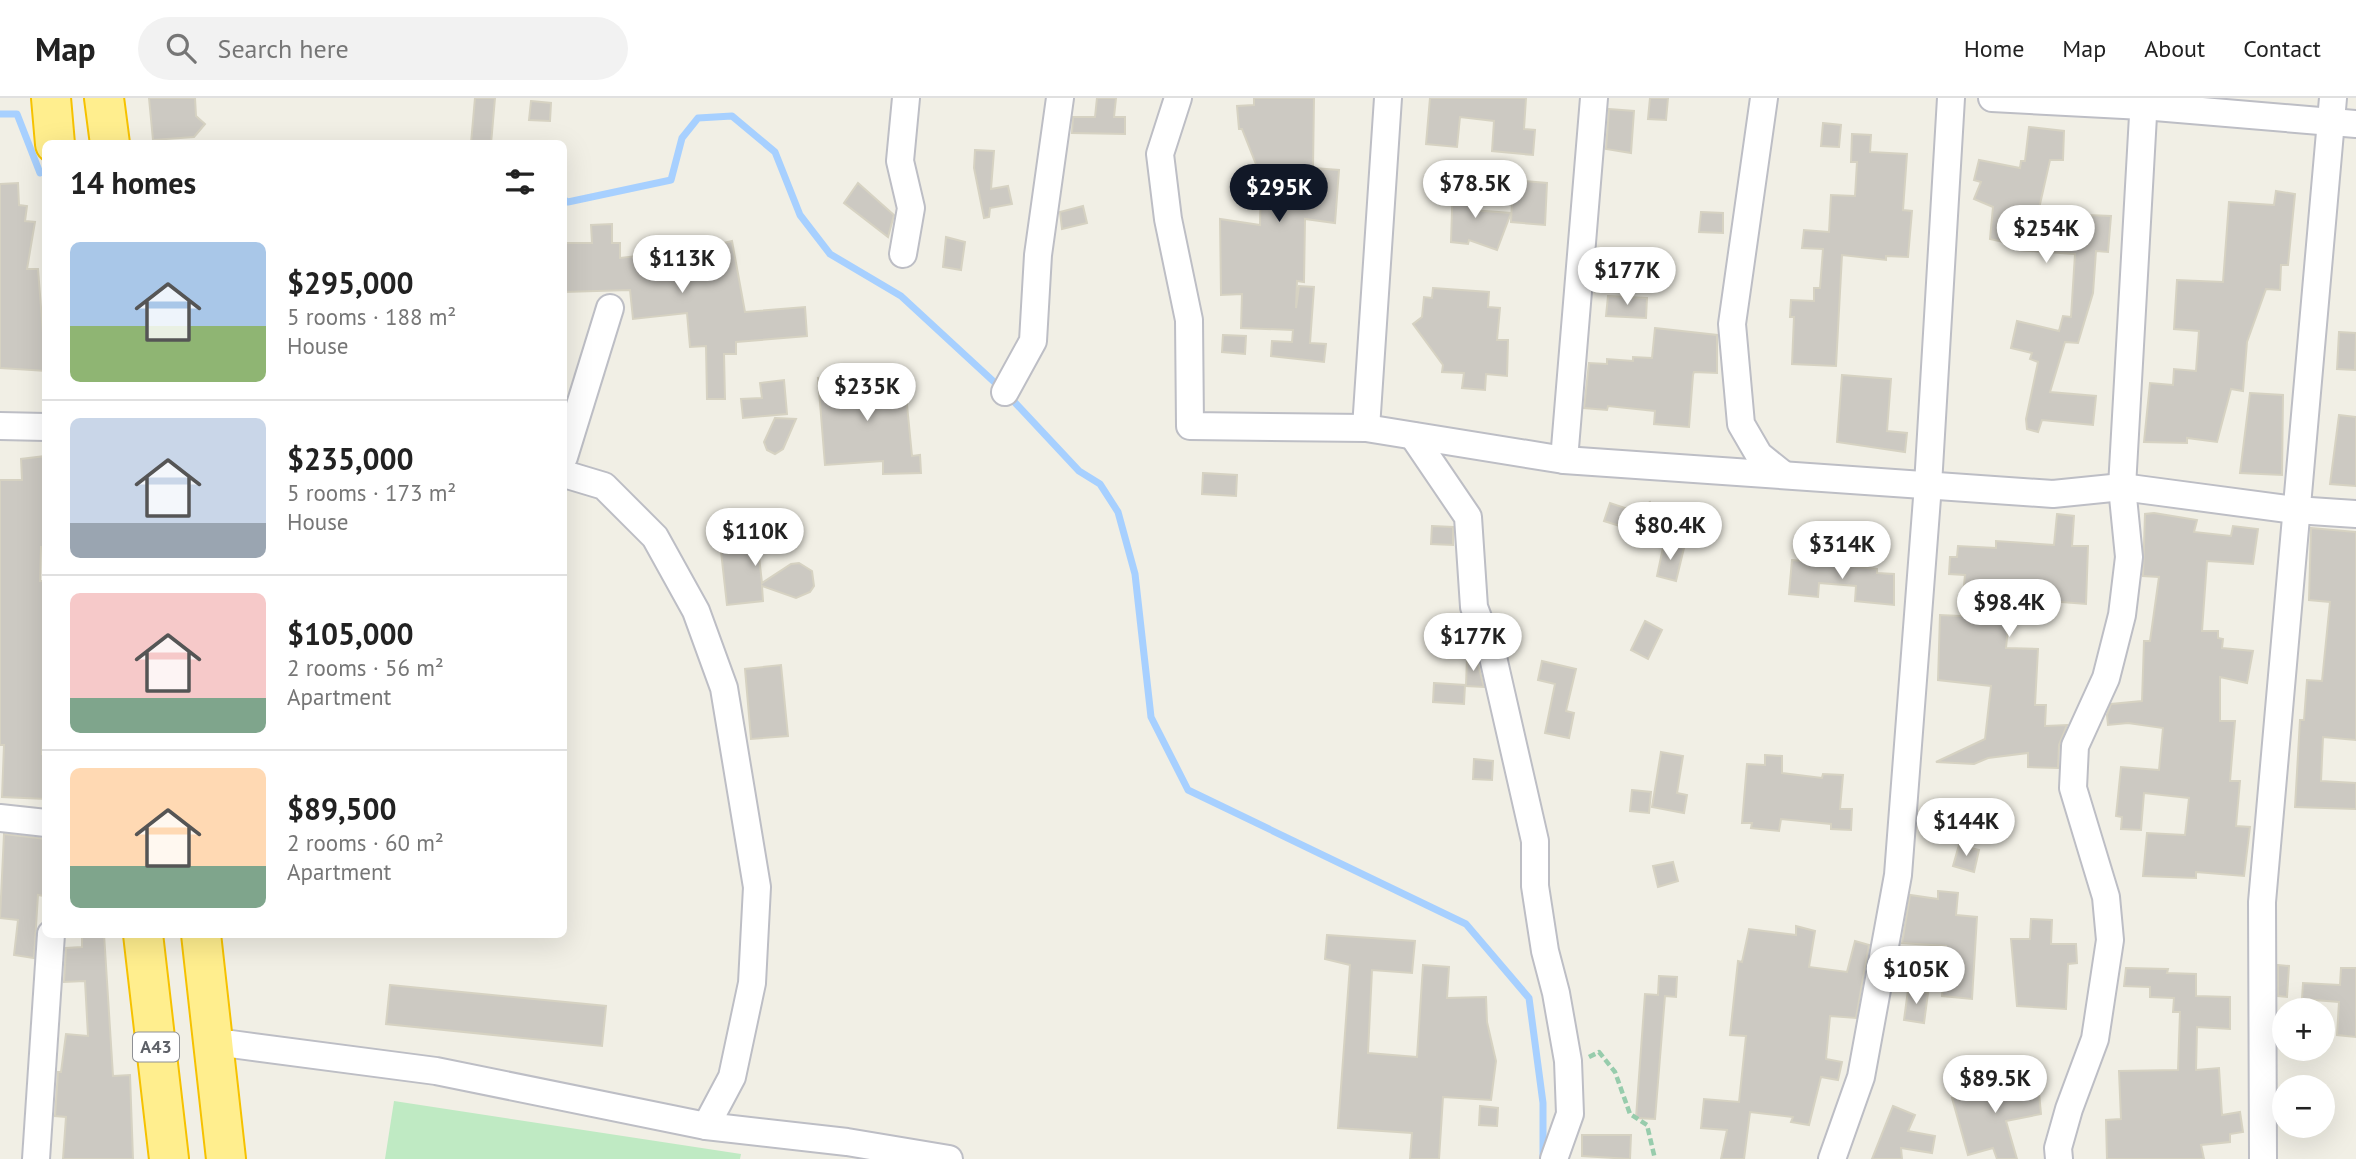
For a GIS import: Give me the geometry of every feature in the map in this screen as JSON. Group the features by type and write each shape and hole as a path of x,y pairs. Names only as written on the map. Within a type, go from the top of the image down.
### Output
{"highway":[{"path":"51,98 55,140"},
{"path":"104,98 109,140"},
{"name":"A43","path":"143,938 169,1159"},
{"path":"201,938 226,1159"}],"street":[{"path":"903,254 911,208 900,161 906,98"},
{"path":"1004,392 1033,341 1038,255 1060,98"},
{"path":"1178,98 1160,154 1168,219 1189,320 1190,426 1366,428 1564,460 2053,494 2122,487 2295,510 2356,514"},
{"path":"1366,428 1388,98"},
{"path":"1564,460 1594,98"},
{"path":"1764,98 1732,324 1741,424 1759,455 1784,475"},
{"path":"1832,1159 1861,1077 1898,875 1928,485 1951,98"},
{"path":"1992,98 2143,102 2340,115 2295,510 2262,902 2263,1159"},
{"path":"2059,1159 2057,1148 2068,1109 2095,1039 2110,940 2106,897 2073,788 2075,746 2106,678 2122,615 2129,557 2122,487 2143,102"},
{"path":"567,447 610,309"},
{"path":"0,426 42,427"},
{"path":"1413,436 1468,517 1474,607 1493,657 1535,841 1539,912 1568,1061 1570,1114 1554,1159"},
{"path":"567,475 604,486 655,537 695,611 724,688 757,887 752,983 732,1077 706,1126"},
{"path":"0,818 42,823"},
{"path":"36,1159 51,938"},
{"path":"231,1044 436,1071 706,1126 847,1142 949,1159"}],"path":[{"path":"1568,1061 1599,1052 1603,1054 1615,1072 1630,1114 1647,1125 1655,1159"}],"green space":[{"path":"394,1101 741,1154 740,1159 385,1159"}],"building":[{"path":"149,98 195,98 196,116 205,124 194,137 153,140"},
{"path":"475,98 495,98 491,140 471,140"},
{"path":"1097,98 1116,98 1114,117 1125,117 1125,134 1072,133 1073,117 1095,117"},
{"path":"1254,98 1314,98 1313,168 1339,170 1335,223 1305,219 1304,282 1297,281 1296,308 1299,286 1314,287 1310,343 1326,344 1324,362 1271,356 1272,341 1292,342 1293,330 1241,328 1242,294 1221,295 1220,219 1260,225 1261,177 1242,129 1239,129 1237,106 1254,105"},
{"path":"1430,98 1526,98 1524,129 1535,130 1533,155 1492,151 1494,121 1460,117 1457,147 1426,144"},
{"path":"1650,98 1668,98 1666,120 1648,119"},
{"path":"531,101 551,103 550,121 529,120"},
{"path":"1609,109 1634,111 1631,153 1606,149"},
{"path":"1823,123 1841,125 1839,147 1821,146"},
{"path":"2029,127 2064,131 2063,160 2050,160 2038,213 2111,216 2108,252 2096,251 2093,293 2078,343 2065,342 2050,392 2096,396 2093,425 2042,420 2038,432 2027,429 2026,419 2038,362 2030,359 2032,353 2011,348 2017,321 2059,331 2063,316 2071,317 2075,254 2017,250 2017,245 1990,239 1993,207 1974,199 1981,182 1974,180 1979,160 2020,168 2021,161 2025,161"},
{"path":"1852,134 1871,135 1870,152 1907,154 1903,210 1912,211 1908,257 1886,256 1886,260 1842,255 1836,366 1792,364 1794,317 1790,317 1791,300 1814,301 1814,288 1820,288 1823,249 1802,248 1804,230 1829,232 1831,195 1855,196 1857,162 1851,162"},
{"path":"975,150 994,151 991,189 1008,186 1012,204 990,208 989,217 984,218 974,168"},
{"path":"1453,180 1471,180 1471,210 1511,213 1497,250 1469,240 1468,244 1451,242"},
{"path":"1513,180 1547,183 1545,225 1511,222"},
{"path":"18,183 19,205 27,206 25,221 35,222 27,269 38,269 42,371 0,368 0,184"},
{"path":"858,183 894,215 888,237 844,203"},
{"path":"2276,191 2295,194 2288,265 2281,265 2280,290 2266,289 2247,342 2243,391 2231,389 2217,442 2187,438 2187,443 2144,442 2150,383 2173,385 2174,369 2196,371 2199,331 2174,329 2177,280 2223,282 2229,202 2274,205"},
{"path":"1083,206 1087,223 1062,229 1060,212"},
{"path":"1701,212 1723,213 1723,233 1699,232"},
{"path":"612,224 612,243 620,243 620,258 698,249 732,241 745,312 805,307 807,336 736,342 736,354 724,354 725,399 707,399 706,346 690,347 687,313 633,319 630,290 567,292 567,243 592,243 591,225"},
{"path":"946,237 965,242 961,270 943,267"},
{"path":"1433,288 1489,292 1488,307 1500,308 1497,340 1508,340 1507,376 1486,374 1485,390 1462,388 1464,373 1442,372 1443,365 1413,324 1422,317 1424,297 1432,298"},
{"path":"1608,296 1647,298 1646,318 1606,316"},
{"path":"1655,328 1717,335 1717,373 1694,372 1693,375 1689,427 1654,424 1655,411 1608,406 1607,410 1584,408 1589,363 1607,364 1607,359 1633,361 1633,357 1652,358"},
{"path":"2339,332 2356,333 2355,370 2337,369"},
{"path":"1223,335 1246,336 1245,354 1222,352"},
{"path":"904,374 912,456 920,455 921,473 883,474 883,461 825,465 818,378 850,375 846,380"},
{"path":"1842,375 1891,379 1887,431 1907,433 1905,452 1837,442"},
{"path":"784,380 787,414 743,418 741,399 762,398 760,383"},
{"path":"2250,393 2283,395 2282,475 2240,473"},
{"path":"2339,415 2356,417 2356,486 2330,484"},
{"path":"775,418 796,419 783,449 775,454 767,450 764,442"},
{"path":"42,456 42,799 2,797 4,745 0,745 0,480 22,480 21,459"},
{"path":"1203,473 1237,475 1236,496 1202,494"},
{"path":"1650,502 1666,523 1644,539 1639,532 1604,521 1610,503 1637,512"},
{"path":"2057,514 2074,516 2072,546 2088,546 2086,604 2011,598 2006,648 2038,649 2035,705 2046,705 2045,726 2067,725 2059,745 2058,768 2028,767 2028,753 1988,758 1974,764 1936,762 1985,739 1991,686 1938,680 1940,615 1961,616 1965,575 1949,574 1950,557 1957,557 1958,546 1996,548 1996,541 2054,545"},
{"path":"2145,514 2197,520 2194,532 2231,536 2233,526 2258,529 2253,564 2207,561 2202,631 2218,631 2218,638 2223,639 2222,648 2253,651 2247,683 2220,677 2220,721 2235,721 2230,781 2240,781 2236,826 2250,827 2244,876 2196,872 2196,878 2143,876 2147,833 2185,835 2189,798 2144,793 2141,830 2121,829 2122,817 2116,816 2121,767 2159,770 2163,728 2128,723 2108,725 2107,715 2111,704 2142,701 2144,641 2150,641 2159,577 2143,576"},
{"path":"755,521 762,583 791,564 799,563 812,571 814,586 810,592 796,598 762,586 763,601 727,605 718,525"},
{"path":"1432,526 1453,527 1453,545 1431,544"},
{"path":"2311,528 2356,532 2356,740 2323,737 2321,781 2356,783 2356,809 2295,807 2300,720 2304,720 2307,680 2322,681 2330,602 2309,600"},
{"path":"1664,543 1684,548 1676,581 1657,576"},
{"path":"1792,560 1877,569 1877,573 1894,574 1894,605 1855,601 1856,586 1819,583 1818,597 1789,594"},
{"path":"1645,621 1662,630 1648,659 1631,650"},
{"path":"1467,657 1476,657 1484,687 1466,686"},
{"path":"1542,661 1576,669 1566,711 1574,713 1569,738 1545,733 1555,684 1538,680"},
{"path":"781,665 788,736 751,739 745,669"},
{"path":"1434,683 1465,685 1464,704 1433,702"},
{"path":"1661,752 1683,756 1677,793 1687,795 1684,813 1652,807"},
{"path":"1765,755 1782,756 1782,773 1822,778 1823,774 1843,775 1840,809 1852,809 1851,830 1831,829 1831,824 1781,819 1779,831 1751,828 1752,823 1742,823 1747,764 1765,765"},
{"path":"1474,759 1493,761 1492,780 1473,779"},
{"path":"1632,790 1651,792 1649,813 1630,811"},
{"path":"4,834 42,839 42,896 38,895 34,958 14,955 18,920 0,918"},
{"path":"1959,845 1979,850 1974,872 1953,866"},
{"path":"1673,862 1678,881 1658,887 1653,866"},
{"path":"1938,891 1958,893 1956,915 1977,917 1972,999 1942,996 1946,946 1902,943 1910,895 1938,899"},
{"path":"2031,919 2052,920 2051,944 2076,944 2077,963 2068,964 2066,1009 2017,1006 2011,939 2030,939"},
{"path":"1796,926 1815,931 1809,967 1847,972 1855,941 1869,945 1856,1018 1830,1016 1826,1059 1842,1062 1838,1080 1821,1077 1809,1125 1791,1122 1793,1117 1750,1112 1744,1159 1721,1159 1727,1130 1701,1128 1704,1099 1739,1102 1746,1036 1730,1035 1738,961 1742,962 1749,929 1796,935"},
{"path":"1327,935 1415,941 1412,973 1372,970 1368,1053 1417,1057 1423,965 1449,967 1447,998 1486,997 1487,1022 1496,1061 1491,1100 1443,1097 1439,1159 1410,1159 1412,1133 1338,1128 1350,965 1325,959"},
{"path":"82,938 104,938 113,1076 130,1075 133,1159 63,1159 66,1117 55,1116 58,1072 61,1072 66,1034 88,1036 85,981 64,982 66,948 82,947"},
{"path":"2278,965 2289,966 2287,997 2278,996"},
{"path":"2126,968 2168,969 2167,973 2196,974 2196,996 2230,997 2230,1029 2197,1027 2196,1070 2219,1068 2222,1115 2240,1112 2243,1132 2230,1134 2230,1142 2201,1145 2204,1159 2107,1159 2106,1120 2121,1119 2119,1071 2178,1070 2180,1012 2173,1012 2174,998 2150,997 2150,987 2124,986"},
{"path":"2341,968 2356,968 2356,1037 2337,1035 2339,1002 2335,1002 2335,998 2302,998 2303,983 2340,985"},
{"path":"1659,976 1677,977 1676,997 1665,996 1655,1119 1636,1118 1645,994 1658,995"},
{"path":"390,985 606,1006 602,1046 386,1024"},
{"path":"1908,990 1928,993 1924,1023 1904,1020"},
{"path":"1992,1080 2038,1082 2041,1114 2006,1121 2017,1159 1997,1159 1993,1148 1968,1155 1952,1098 1992,1086"},
{"path":"1480,1106 1498,1108 1497,1126 1479,1125"},
{"path":"1893,1106 1915,1115 1908,1131 1935,1136 1932,1153 1901,1148 1902,1159 1872,1159"},
{"path":"1582,1135 1631,1135 1630,1159 1582,1156"}],"waterway":[{"path":"0,114 17,114 40,173"},
{"path":"567,202 671,180 682,138 698,118 732,116 775,152 800,215 830,254 901,296 1005,392 1079,471 1100,484 1118,512 1135,574 1151,717 1188,790 1466,924 1529,998 1543,1103 1543,1159"}]}
